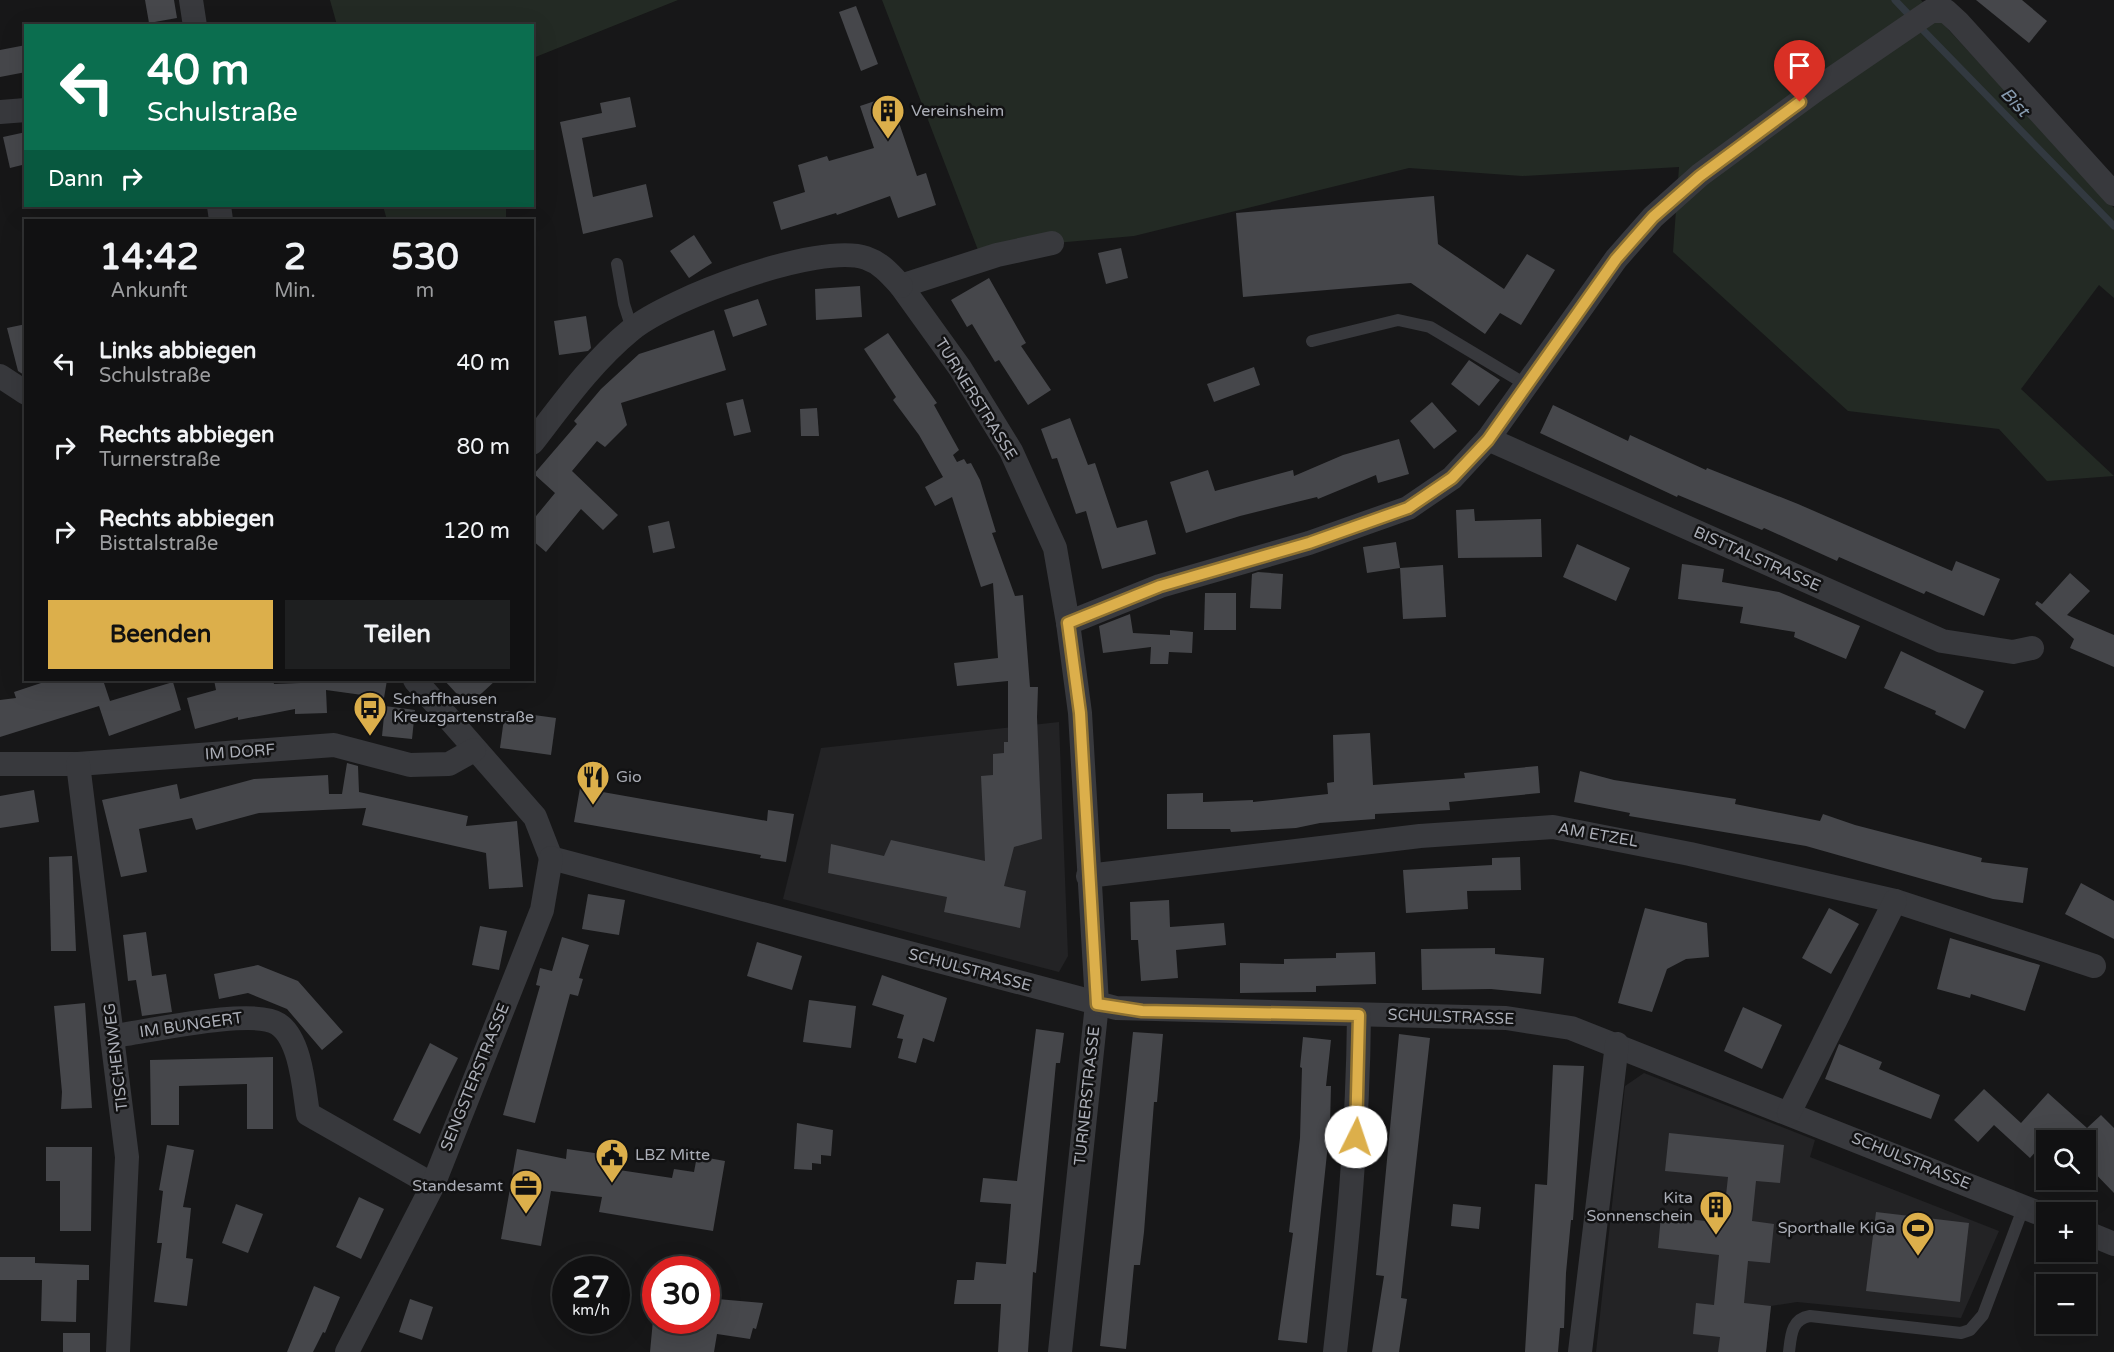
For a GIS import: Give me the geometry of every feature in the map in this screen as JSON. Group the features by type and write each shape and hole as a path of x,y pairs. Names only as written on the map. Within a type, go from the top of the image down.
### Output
{"street":[{"path":"192,0 195,24"},
{"path":"1068,623 1160,586 1309,543 1408,508 1452,478 1488,440 1616,259 1653,217 1700,176 1931,11 1946,11 1958,22 2114,194"},
{"path":"0,112 24,110"},
{"path":"901,286 996,255 1052,243"},
{"name":"TURNERSTRASSE","path":"534,440 579,382 632,329 697,294 760,272 826,256 850,255 867,258 883,266 901,286 960,368 1011,451 1055,548 1068,623 1080,713 1097,1004 1060,1352"},
{"path":"0,376 24,392"},
{"name":"BISTTALSTRASSE","path":"1488,440 1942,641 2013,652 2032,648"},
{"path":"416,681 535,817 551,858"},
{"name":"IM DORF","path":"0,764 78,765 334,745 410,765 449,764 474,750"},
{"name":"TISCHENWEG","path":"78,765 114,1036 127,1157 118,1352"},
{"name":"AM ETZEL","path":"1088,876 1420,836 1537,826 1588,832 1895,901 2094,966"},
{"name":"SCHULSTRASSE","path":"551,858 1097,1004 1142,1011 1531,1021 1571,1028 1617,1044 2036,1211"},
{"name":"SENGSTERSTRASSE","path":"347,1352 433,1185 542,910 551,858"},
{"path":"1789,1113 1895,901"},
{"path":"1335,1352 1351,1209 1358,1114 1359,1015"},
{"name":"IM BUNGERT","path":"114,1036 246,1016 278,1023 292,1042 303,1073 308,1114 433,1185"},
{"path":"1580,1352 1617,1044"},
{"path":"2096,1237 2114,1244"}],"lane":[{"path":"617,264 624,304 632,329"},
{"path":"1312,341 1398,320 1416,323 1430,327 1527,385"},
{"path":"1789,1352 1794,1324 1801,1317 1810,1316 1961,1334 1970,1330 1983,1315 2024,1206"}],"shaded area":[{"path":"330,0 678,0 534,58 534,24 337,24"},
{"path":"882,0 1921,0 2114,208 2114,298 2099,285 2021,389 2114,476 2047,481 1999,429 1848,411 1673,252 1679,167 1522,176 1409,168 1134,236 978,250"},
{"path":"383,207 506,207 506,219 387,219"},
{"path":"1059,722 1068,956 1059,972 783,899 821,748"},
{"path":"1644,1073 1815,1140 1810,1157 1999,1231 1961,1318 1797,1302 1771,1306 1766,1352 1596,1352 1625,1086"}],"building":[{"path":"145,0 174,0 177,18 149,23"},
{"path":"1976,0 2022,0 2047,21 2029,43"},
{"path":"856,6 878,64 861,71 839,12"},
{"path":"24,45 24,72 0,77 0,50"},
{"path":"890,96 917,176 926,173 936,205 898,218 890,196 837,215 836,213 781,230 773,202 805,192 798,165 827,156 829,161 874,148 860,106"},
{"path":"630,97 636,127 582,138 593,197 646,184 653,217 583,234 560,122 602,113 600,103"},
{"path":"24,132 24,164 10,168 3,137"},
{"path":"1434,196 1438,244 1504,289 1527,254 1555,270 1521,325 1500,313 1485,334 1411,283 1243,297 1236,213"},
{"path":"694,235 712,263 689,278 670,251"},
{"path":"1121,248 1128,278 1106,284 1098,253"},
{"path":"989,278 1026,343 1021,346 1051,390 1028,405 999,360 995,362 972,324 967,327 951,300"},
{"path":"860,286 862,317 816,320 815,289"},
{"path":"758,299 767,325 733,337 724,310"},
{"path":"586,316 591,348 588,351 559,355 554,321"},
{"path":"24,324 24,375 18,371 7,328"},
{"path":"714,330 726,370 621,403 627,425 605,447 597,441 572,471 618,515 603,530 581,509 546,552 534,542 534,519 555,493 534,474 577,424 574,421 601,389 639,354"},
{"path":"888,333 937,403 934,405 959,450 953,455 957,462 964,459 967,464 971,463 980,480 996,532 992,533 1015,596 1023,595 1030,687 1038,687 1042,839 1014,847 1004,886 1026,891 1020,928 944,912 947,897 828,873 831,844 884,856 891,840 985,861 981,776 993,775 993,754 1004,753 1004,742 1008,742 1008,681 957,686 954,663 998,658 993,583 981,587 952,497 935,506 925,487 943,477 919,435 893,400 896,397 864,349"},
{"path":"1469,360 1500,380 1479,406 1451,384"},
{"path":"1254,367 1260,385 1214,402 1207,384"},
{"path":"743,399 751,432 734,436 726,403"},
{"path":"1432,402 1457,431 1434,449 1410,421"},
{"path":"1553,405 1628,441 1630,435 1706,470 1707,468 1798,504 1952,571 1956,561 2000,579 1984,616 1926,591 1924,594 1839,557 1837,561 1764,528 1762,530 1678,495 1677,497 1540,433"},
{"path":"817,408 819,436 801,436 800,409"},
{"path":"1070,418 1088,465 1095,463 1117,528 1147,520 1156,554 1102,569 1086,511 1076,514 1057,458 1052,459 1041,429"},
{"path":"1399,439 1409,474 1378,483 1376,475 1318,499 1317,497 1240,516 1186,533 1170,482 1208,470 1215,491 1293,470 1294,476 1343,455"},
{"path":"1474,509 1475,521 1541,519 1542,557 1458,558 1456,510"},
{"path":"669,521 675,548 653,553 648,526"},
{"path":"1396,542 1400,568 1367,573 1363,547"},
{"path":"1577,544 1630,568 1616,601 1563,577"},
{"path":"1682,564 1724,569 1722,582 1779,592 1860,626 1846,659 1794,637 1795,632 1740,623 1743,607 1678,599"},
{"path":"1443,565 1446,617 1403,619 1400,568"},
{"path":"1258,572 1283,574 1281,609 1250,608 1252,574"},
{"path":"2070,573 2090,591 2067,615 2114,635 2114,667 2070,648 2074,639 2035,604 2037,601 2042,604"},
{"path":"1205,593 1236,593 1236,630 1204,630"},
{"path":"1130,614 1133,633 1170,635 1170,630 1193,632 1192,653 1169,652 1168,664 1150,664 1151,647 1103,653 1099,626"},
{"path":"1901,651 1984,691 1965,729 1935,714 1936,711 1884,688"},
{"path":"47,681 103,681 110,701 173,682 181,710 109,736 99,706 0,737 0,700 16,698 14,692"},
{"path":"214,681 273,681 274,684 387,681 384,698 326,690 327,713 295,714 295,709 238,720 238,717 195,729 187,698 216,690"},
{"path":"445,681 495,681 468,706"},
{"path":"385,706 415,710 412,739 382,736"},
{"path":"505,711 556,718 551,755 500,748"},
{"path":"1370,733 1373,785 1465,778 1464,773 1538,766 1540,793 1449,802 1450,810 1375,814 1375,819 1320,823 1296,828 1231,832 1230,829 1167,829 1167,794 1203,793 1203,802 1253,800 1253,802 1328,794 1327,783 1334,782 1333,735"},
{"path":"347,763 358,766 359,792 468,816 466,826 517,821 523,887 489,889 486,853 362,825 366,808 259,813 196,830 192,818 139,829 147,872 121,877 102,800 177,784 180,799 254,779 328,775 329,794 342,794"},
{"path":"1580,771 1614,780 1736,799 1735,804 1820,821 1823,814 1855,825 1982,858 1981,862 2028,868 2023,903 1993,899 1806,846 1629,816 1630,813 1574,802"},
{"path":"580,788 767,821 768,810 794,814 786,862 760,858 761,855 574,822"},
{"path":"34,790 39,822 0,828 0,796"},
{"path":"72,856 76,951 51,951 49,857"},
{"path":"1520,857 1521,890 1467,891 1468,909 1406,913 1403,870 1492,865 1492,858"},
{"path":"2081,883 2114,901 2114,939 2065,914"},
{"path":"588,894 625,900 619,935 582,929"},
{"path":"1169,900 1170,927 1224,923 1226,945 1176,950 1178,978 1141,981 1138,940 1131,940 1130,902"},
{"path":"1645,908 1707,923 1709,957 1686,959 1667,969 1652,1012 1618,1003"},
{"path":"1829,908 1859,924 1831,974 1802,958"},
{"path":"480,926 507,931 499,970 472,965"},
{"path":"146,932 152,976 166,974 172,1012 142,1016 136,980 128,981 123,935"},
{"path":"562,937 589,945 579,978 583,979 578,996 570,994 535,1123 503,1115 540,986 536,985 540,968 552,971"},
{"path":"1950,938 2040,965 2025,1011 1971,994 1970,998 1937,989"},
{"path":"757,942 802,956 792,990 747,976"},
{"path":"1495,948 1495,954 1544,958 1541,994 1491,989 1422,990 1421,949"},
{"path":"1375,952 1376,984 1316,986 1316,992 1240,993 1240,963 1284,964 1284,959 1336,958 1336,953"},
{"path":"258,965 298,981 343,1032 322,1050 287,1009 248,993 219,999 214,974"},
{"path":"882,975 947,998 934,1042 923,1038 916,1063 898,1058 903,1039 897,1038 904,1015 872,1005"},
{"path":"809,1000 856,1006 851,1048 803,1042"},
{"path":"85,1003 92,1108 61,1109 62,1092 54,1006"},
{"path":"1743,1007 1782,1025 1762,1069 1724,1051"},
{"path":"1036,1029 1064,1033 1060,1063 1056,1063 1036,1273 1033,1272 1028,1352 998,1352 1001,1304 954,1304 957,1280 974,1280 976,1262 1006,1264 1011,1204 980,1202 983,1178 1017,1181"},
{"path":"1133,1032 1163,1034 1157,1102 1154,1102 1144,1232 1140,1265 1134,1265 1126,1349 1100,1346"},
{"path":"1399,1034 1430,1038 1401,1298 1407,1299 1399,1352 1372,1352 1384,1276 1376,1275"},
{"path":"1303,1037 1331,1040 1326,1086 1331,1086 1330,1125 1307,1343 1278,1340 1293,1233 1289,1232 1300,1138 1302,1068 1300,1067"},
{"path":"430,1043 458,1058 420,1134 393,1120"},
{"path":"1839,1044 1882,1062 1879,1069 1940,1095 1931,1119 1825,1079"},
{"path":"273,1057 273,1129 247,1129 247,1084 179,1086 179,1125 151,1125 150,1060"},
{"path":"1553,1065 1584,1066 1573,1220 1571,1220 1566,1273 1564,1328 1560,1328 1558,1352 1525,1352 1535,1184 1547,1185"},
{"path":"1984,1089 2021,1123 2048,1093 2087,1128 2101,1115 2114,1128 2114,1193 2096,1174 2096,1130 2036,1130 2036,1151 2030,1158 1994,1125 1978,1142 1954,1120"},
{"path":"797,1123 833,1130 831,1156 821,1155 821,1164 812,1163 812,1170 794,1169"},
{"name":"Kita Sonnenschein","path":"1669,1133 1784,1145 1780,1183 1756,1181 1752,1221 1774,1224 1770,1263 1748,1261 1744,1303 1771,1306 1766,1352 1718,1352 1720,1337 1693,1334 1696,1303 1714,1305 1719,1255 1658,1248 1661,1216 1723,1223 1728,1177 1665,1171"},
{"path":"167,1145 194,1150 183,1207 191,1208 186,1258 193,1259 187,1306 154,1302 162,1243 157,1243 163,1191 159,1190"},
{"path":"46,1147 92,1147 91,1231 60,1231 60,1181 46,1181"},
{"path":"517,1149 566,1159 567,1149 608,1155 606,1168 672,1178 674,1169 694,1172 697,1156 725,1161 713,1231 599,1212 602,1197 551,1191 541,1246 501,1239"},
{"path":"359,1197 384,1209 361,1259 336,1247"},
{"path":"236,1204 263,1214 248,1253 222,1243"},
{"path":"1453,1204 1481,1207 1479,1229 1451,1226"},
{"name":"Sporthalle KiGa","path":"1876,1212 1969,1223 1960,1302 1866,1291"},
{"path":"0,1257 35,1257 35,1263 89,1265 89,1280 77,1280 76,1322 41,1321 42,1280 0,1280"},
{"path":"314,1286 340,1297 325,1333 323,1332 313,1352 287,1352"},
{"path":"410,1299 433,1307 422,1340 399,1332"},
{"path":"720,1299 763,1303 756,1329 753,1328 750,1339 717,1334 720,1334"},
{"path":"63,1333 90,1333 90,1352 63,1352"},
{"path":"652,1334 717,1334 714,1352 650,1352"}],"waterway":[{"name":"Bist","path":"1895,0 1912,18"},
{"name":"Bist","path":"1919,26 2114,226"}],"place":[{"name":"Vereinsheim","path":"888,140"},
{"name":"Schaffhausen Kreuzgartenstraße","path":"370,737"},
{"name":"Gio","path":"593,806"},
{"name":"LBZ Mitte","path":"612,1184"},
{"name":"Standesamt","path":"526,1215"},
{"name":"Kita Sonnenschein","path":"1716,1236"},
{"name":"Sporthalle KiGa","path":"1918,1257"}],"route":[{"path":"1356,1137 1359,1015 1142,1011 1097,1004 1080,713 1068,623 1160,586 1309,543 1408,508 1452,478 1488,440 1616,259 1653,217 1700,176 1800,102"}]}
